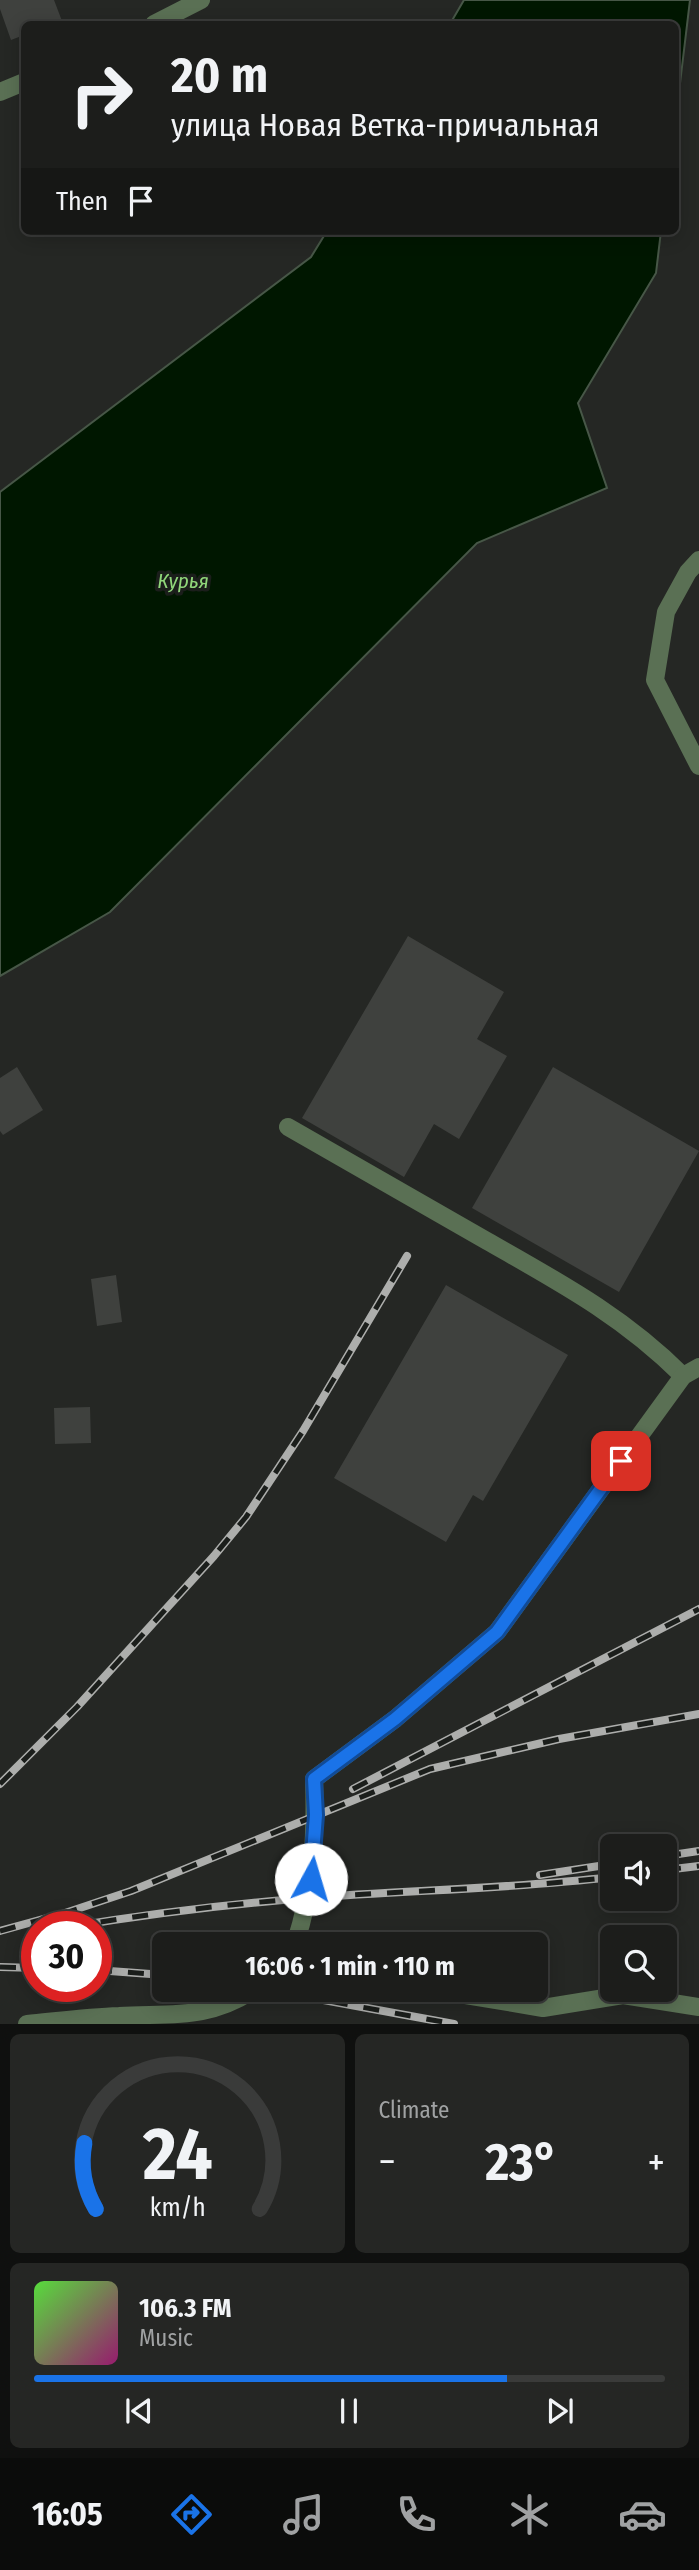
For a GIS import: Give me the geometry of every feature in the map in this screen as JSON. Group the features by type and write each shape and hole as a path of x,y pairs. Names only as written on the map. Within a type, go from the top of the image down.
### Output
{"street":[{"path":"160,21 201,0"},
{"path":"0,92 21,83"},
{"path":"699,560 688,572 666,612 655,680 699,766"},
{"path":"288,1128 562,1284 619,1320 660,1353 691,1371 497,1632 395,1719 314,1779 314,1860 308,1898 298,1932"},
{"path":"507,2002 543,2008 623,1995 699,2007"},
{"path":"27,2024 207,2012 235,2002"}],"water":[{"path":"464,0 690,0 679,92 679,21 452,21"},
{"name":"Курья","path":"325,235 661,235 656,273 578,403 607,488 477,543 110,912 0,976 0,492 311,257"}],"building":[{"path":"0,0 54,0 62,21 21,21 21,36 11,40 0,9"},
{"path":"408,936 504,992 477,1039 507,1056 459,1139 434,1124 404,1177 302,1118"},
{"path":"17,1067 43,1110 3,1135 0,1131 0,1078"},
{"path":"553,1067 699,1151 619,1292 472,1208"},
{"path":"116,1275 122,1322 97,1326 91,1279"},
{"path":"446,1285 568,1355 483,1501 473,1495 446,1542 334,1478"},
{"path":"90,1407 91,1443 55,1444 54,1408"}],"railway":[{"path":"0,1784 77,1707 246,1517 303,1431 407,1256"},
{"path":"353,1789 699,1609"},
{"path":"0,1931 131,1891 430,1769 559,1739 699,1714"},
{"path":"677,1854 699,1851"},
{"path":"540,1875 600,1866"},
{"path":"677,1869 699,1866"},
{"path":"112,1920 278,1900 600,1878"},
{"path":"0,1967 21,1968"},
{"path":"112,1971 152,1974"},
{"path":"334,2002 454,2024"}],"route":[{"path":"311,1879 316,1815 314,1779 395,1719 497,1632 621,1461"}]}
